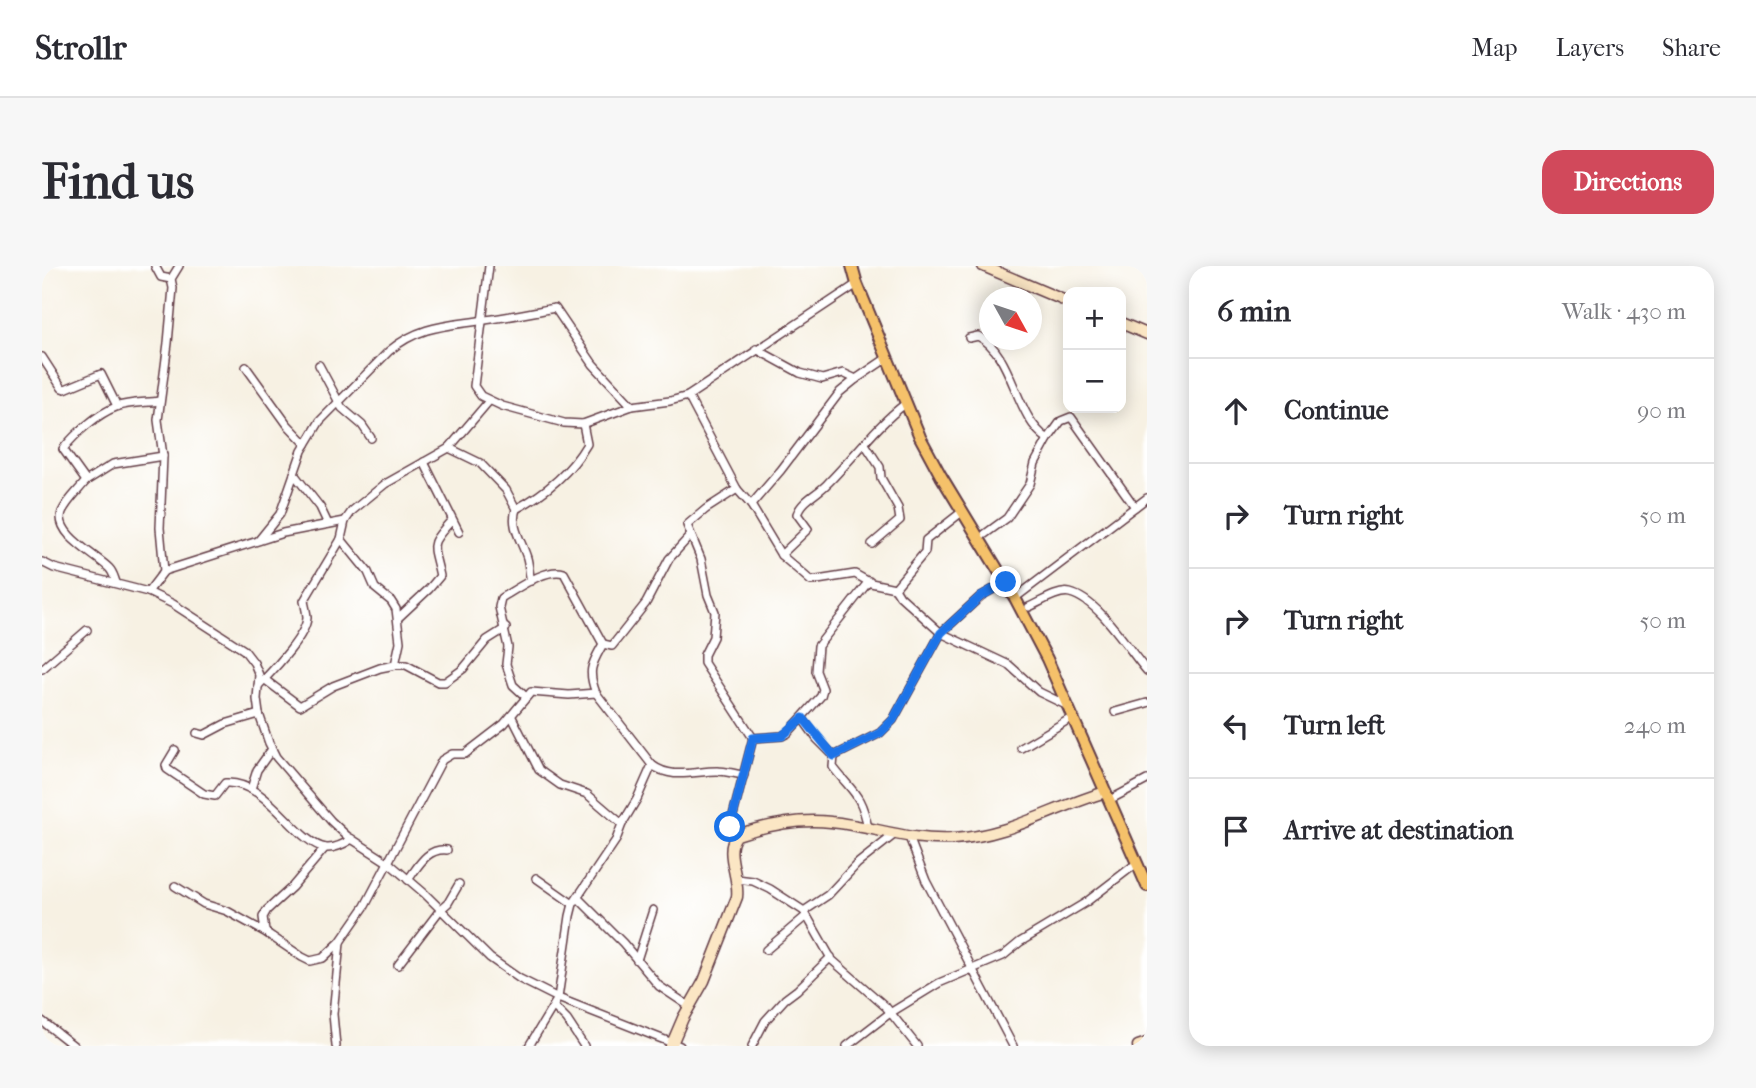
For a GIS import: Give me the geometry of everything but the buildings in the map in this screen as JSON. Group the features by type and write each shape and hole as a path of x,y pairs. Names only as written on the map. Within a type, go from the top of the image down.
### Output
{"main road":[{"path":"852,266 905,404 930,457 1006,582 1028,607 1142,866 1147,886"},
{"path":"859,266 879,324 920,424 1018,595 1111,794"}],"street":[{"path":"155,266 161,277 171,279"},
{"path":"164,571 160,528 163,456 158,420 173,288 171,279 179,266"},
{"path":"489,266 474,386 481,396 489,401 545,419 583,424 632,406 688,396 857,284"},
{"path":"984,266 1063,300"},
{"path":"259,540 280,514 306,444 320,421 400,341 439,326 555,308 593,365 632,406"},
{"path":"1126,325 1147,334"},
{"path":"969,338 978,336 994,348 1034,425 1040,434 1048,439"},
{"path":"756,349 800,373 822,379 844,373 856,379"},
{"path":"42,357 65,389 101,374 117,406"},
{"path":"751,505 840,392 887,358"},
{"path":"319,365 342,408 362,425 370,438"},
{"path":"246,367 287,424 306,444"},
{"path":"688,396 737,489 751,505 781,555 811,581 855,574 895,588 900,596 941,633 1009,666 1039,692 1068,706"},
{"path":"86,481 63,447 99,417 117,406 160,401"},
{"path":"258,686 285,657 304,628 307,617 304,601 341,539 345,521 352,511 385,484 449,447 489,401"},
{"path":"781,555 808,529 797,514 800,507 827,485 884,420 905,404"},
{"path":"985,534 1007,517 1030,484 1035,463 1048,439 1060,421 1071,417 1135,507"},
{"path":"516,509 560,479 575,461 587,444 583,424"},
{"path":"865,444 880,467 881,478 898,508 900,520 872,544"},
{"path":"449,447 480,463 506,489 516,509 514,517 517,536 528,560 531,581"},
{"path":"116,582 110,569 65,531 62,523 63,510 86,481 113,464 163,456"},
{"path":"424,462 459,532"},
{"path":"294,474 320,507 328,524"},
{"path":"735,837 730,827 753,738 704,663 704,655 713,637 715,612 688,523 737,489"},
{"path":"1018,595 1147,498"},
{"path":"895,588 925,552 926,540 963,511"},
{"path":"398,618 440,576 433,550 435,540 452,520"},
{"path":"148,592 164,571 259,540 307,527 345,521"},
{"path":"526,697 513,684 506,664 506,628 499,600 547,573 564,573 603,644 612,646 646,603 669,559 690,536"},
{"path":"341,539 368,572 375,588 391,601 398,618 400,642 395,665"},
{"path":"42,562 54,568 148,592 173,604 244,650 257,668 262,728 272,749 317,807 352,839 389,863 500,965 520,979 558,998 674,1045 689,1006 704,981 737,897 737,879 731,852 735,837 770,824 831,822 909,837 953,839 995,833 1147,780"},
{"path":"753,738 782,736 803,718 821,696 823,689 816,671 818,646 869,581"},
{"path":"834,756 880,733 893,720 941,633 981,596 1006,582"},
{"path":"1028,607 1064,593 1072,594 1105,617 1147,671"},
{"path":"264,679 300,706 332,685 395,665 406,665 438,682 445,682 463,669 486,640 506,628"},
{"path":"42,669 87,630"},
{"path":"603,644 591,668 590,679 596,693 652,765 663,772 693,775 719,771 744,775"},
{"path":"175,886 204,904 227,911 265,932 310,961 323,958 340,942 366,905 442,760 452,754 465,754 512,717 526,697 534,691 569,695 596,693"},
{"path":"1115,712 1147,703"},
{"path":"197,733 204,734 225,724 259,714"},
{"path":"512,717 539,770 561,785 587,794 622,824"},
{"path":"1021,748 1073,717"},
{"path":"803,718 834,756 833,766 856,792 863,806 868,828"},
{"path":"251,789 257,770 272,749"},
{"path":"175,750 166,765 167,769 204,794 215,796 228,782 251,789 281,811 312,842 325,848 336,847 352,839"},
{"path":"529,1046 558,998 570,916 576,901 609,853 652,765"},
{"path":"766,950 828,895 857,864 895,834"},
{"path":"909,837 926,881 1013,1046"},
{"path":"265,932 263,917 267,910 292,887 325,848"},
{"path":"408,880 430,852 447,850"},
{"path":"847,1046 890,1013 939,982 1003,956 1020,942 1142,866"},
{"path":"536,878 576,901 637,960 659,986 689,1006"},
{"path":"737,879 753,881 782,894 805,914 831,957 890,1013 917,1046"},
{"path":"398,965 448,903 459,884"},
{"path":"637,960 653,910"},
{"path":"335,1046 333,1014 340,942"},
{"path":"751,1046 765,1021 831,957"},
{"path":"554,1007 567,1020 584,1046"},
{"path":"42,1021 74,1046"},
{"path":"1138,1046 1147,1043"}],"route":[{"path":"730,827 753,738 782,736 803,718 834,756 880,733 893,720 909,694 941,633 981,596 1006,582"}]}
